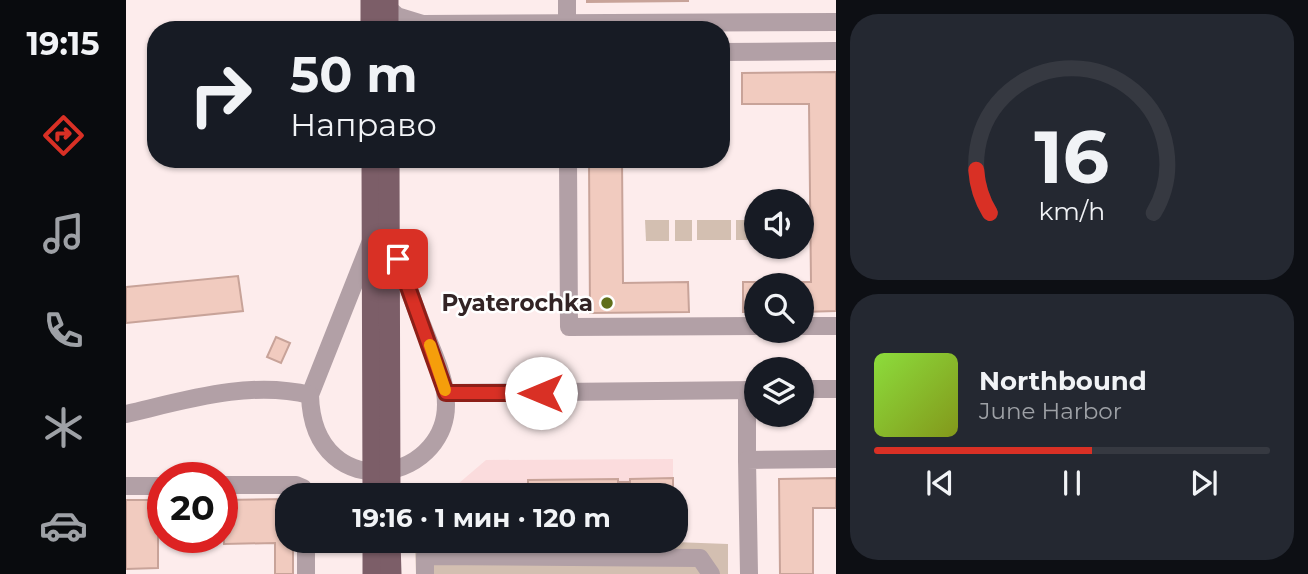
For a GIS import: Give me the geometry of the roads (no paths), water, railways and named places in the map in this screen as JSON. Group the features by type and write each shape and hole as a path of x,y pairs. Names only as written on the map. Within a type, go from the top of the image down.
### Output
{"main road":[{"path":"375,21 383,3"},
{"path":"383,3 386,21"},
{"path":"373,168 381,237"},
{"path":"377,483 381,472 381,237 388,168"},
{"path":"381,472 385,483"},
{"path":"373,553 373,574"},
{"path":"390,553 391,574"}],"street":[{"path":"567,0 567,21"},
{"path":"383,3 407,21"},
{"path":"730,24 835,22"},
{"path":"730,52 835,51"},
{"path":"568,168 569,327 744,326"},
{"path":"381,237 446,393 444,415 434,441 422,456 381,472 342,462 328,450 317,436 311,417 310,395 381,237"},
{"path":"814,326 835,326"},
{"path":"814,389 835,388"},
{"path":"126,414 245,389 281,389 310,395"},
{"path":"446,393 744,390"},
{"path":"749,427 749,574"},
{"path":"747,460 835,459"},
{"path":"238,485 275,485"},
{"path":"126,486 147,486"},
{"path":"306,553 306,574"},
{"path":"425,574 425,556 540,565 700,558 710,574"}],"place":[{"name":"Pyaterochka","path":"607,303"}]}
